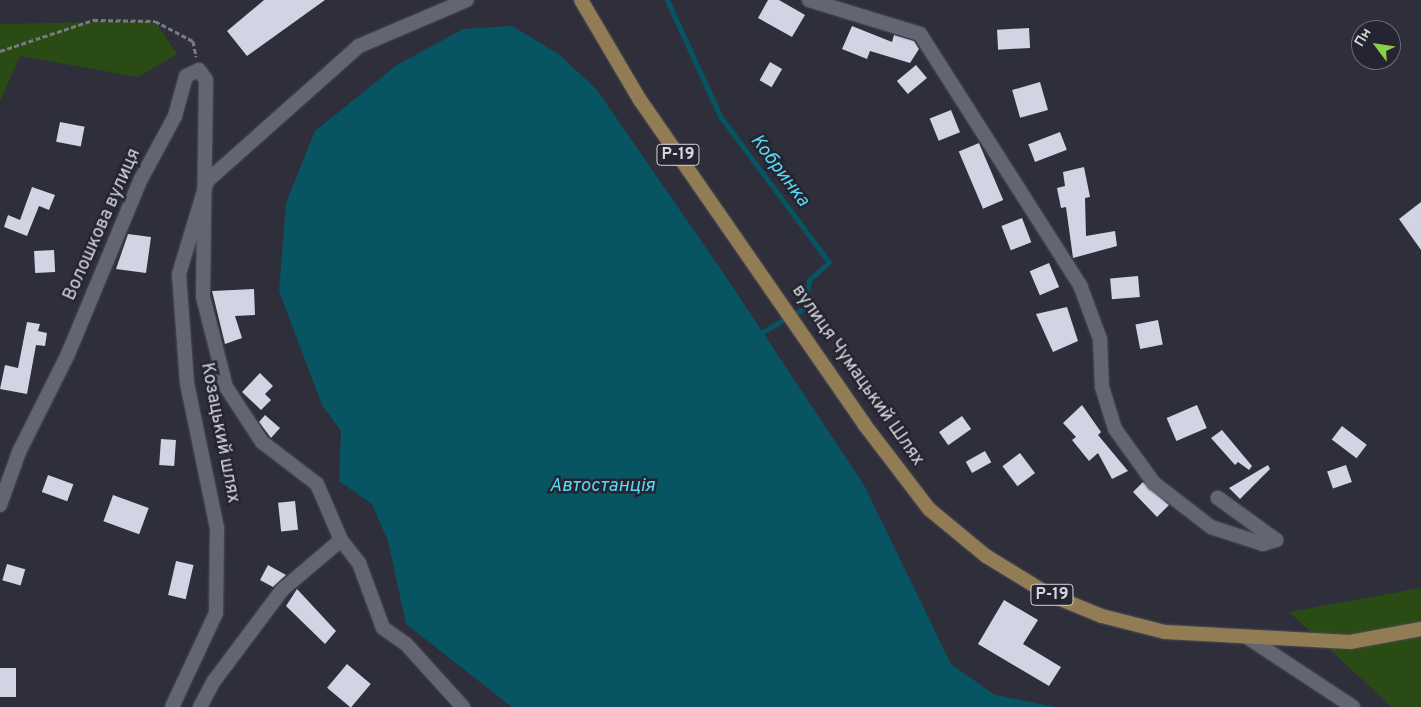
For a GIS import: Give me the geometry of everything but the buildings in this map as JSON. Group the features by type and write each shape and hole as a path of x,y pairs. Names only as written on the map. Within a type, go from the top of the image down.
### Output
{"main road":[{"name":"вулиця Чумацький Шлях","path":"581,0 640,100 798,324 864,424 929,509 986,556 1048,594 1102,616 1165,632 1350,642 1421,629"}],"street":[{"path":"207,181 359,46 467,0"},
{"path":"809,0 920,34 1080,286 1100,339 1102,387 1115,429 1154,483 1211,527 1263,544 1276,540 1218,498"},
{"path":"198,70 206,80 207,181 203,297 226,387 262,442 317,484 341,540 358,563 383,628 406,644 463,707"},
{"name":"Волошкова вулиця","path":"0,505 18,452 68,354 141,179 175,116 186,76 198,70"},
{"name":"Козацький шлях","path":"172,707 216,613 217,528 187,383 179,274 207,181"},
{"path":"200,707 214,681 282,590 341,540"},
{"path":"1247,637 1354,707"}],"path":[{"path":"0,51 93,20 155,21 193,41 198,70"}],"green space":[{"path":"155,21 177,54 138,77 20,56 0,101 0,24"},
{"path":"1421,588 1421,707 1392,707 1289,612"}],"water":[{"name":"Автостанція","path":"512,26 560,55 597,90 722,271 864,485 951,664 995,695 1056,707 512,707 406,624 388,541 372,504 339,481 341,431 322,405 279,291 286,203 315,131 397,65 463,29"}],"waterway":[{"name":"Кобринка","path":"667,0 720,116 829,262 809,280 805,308 762,332"}]}
